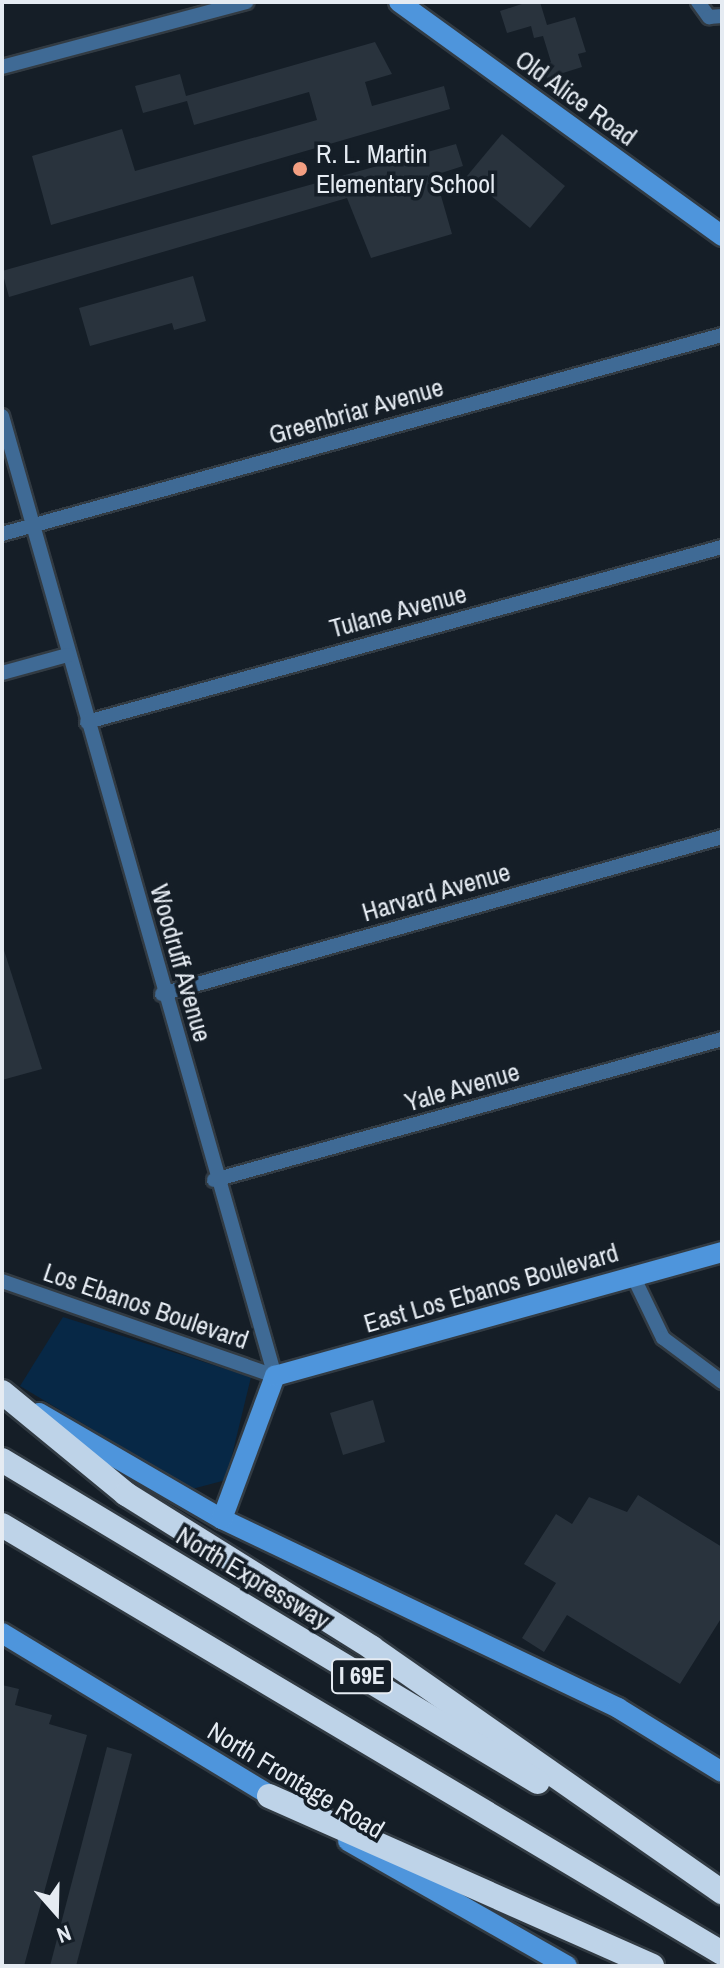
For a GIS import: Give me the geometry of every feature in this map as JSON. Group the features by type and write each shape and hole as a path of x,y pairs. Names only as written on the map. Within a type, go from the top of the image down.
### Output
{"highway":[{"path":"2,1391 126,1494 372,1648 722,1892"},
{"name":"North Expressway","path":"2,1460 722,1892"},
{"name":"I 69E","path":"2,1525 722,1953"},
{"path":"269,1796 652,1966"}],"main road":[{"name":"Old Alice Road","path":"399,2 722,236"},
{"name":"East Los Ebanos Boulevard","path":"275,1376 722,1252"},
{"path":"222,1519 275,1376"},
{"name":"North Expressway","path":"2,1391 222,1519 618,1708 722,1772"},
{"name":"North Frontage Road","path":"2,1633 269,1796 567,1966"}],"street":[{"path":"2,67 246,2"},
{"path":"698,2 709,17 722,16"},
{"name":"Greenbriar Avenue","path":"2,534 722,335"},
{"name":"Woodruff Avenue","path":"2,416 214,1180 275,1376"},
{"name":"Tulane Avenue","path":"87,722 722,547"},
{"path":"2,673 68,655"},
{"name":"Harvard Avenue","path":"162,994 722,837"},
{"name":"Yale Avenue","path":"214,1180 722,1039"},
{"path":"633,1276 663,1338 722,1382"},
{"name":"Los Ebanos Boulevard","path":"2,1281 275,1376"}],"shaded area":[{"path":"63,1317 251,1377 226,1480 192,1489 20,1386"}],"building":[{"path":"528,2 540,2 547,25 575,17 586,52 578,54 582,67 547,78 543,65 551,62 543,36 534,38 531,26 507,33 500,11"},
{"path":"375,42 392,74 365,82 372,106 444,86 450,109 51,225 32,156 122,129 135,171 317,120 309,92 194,125 187,101 143,113 135,86 180,74 186,96"},
{"path":"502,134 565,186 530,228 467,176"},
{"path":"456,144 463,166 435,175 452,234 371,258 347,198 9,297 2,271"},
{"path":"193,276 206,321 174,330 172,323 90,346 79,308"},
{"path":"2,944 42,1069 2,1080"},
{"path":"373,1400 385,1442 343,1455 330,1413"},
{"path":"638,1495 722,1547 722,1617 680,1684 567,1615 544,1652 522,1638 556,1583 524,1564 556,1514 572,1524 589,1497 627,1512"},
{"path":"2,1685 19,1689 15,1705 52,1715 49,1724 87,1735 24,1966 2,1966"},
{"path":"107,1747 132,1754 76,1966 50,1966"}],"place":[{"name":"R. L. Martin Elementary School","path":"300,169"}]}
